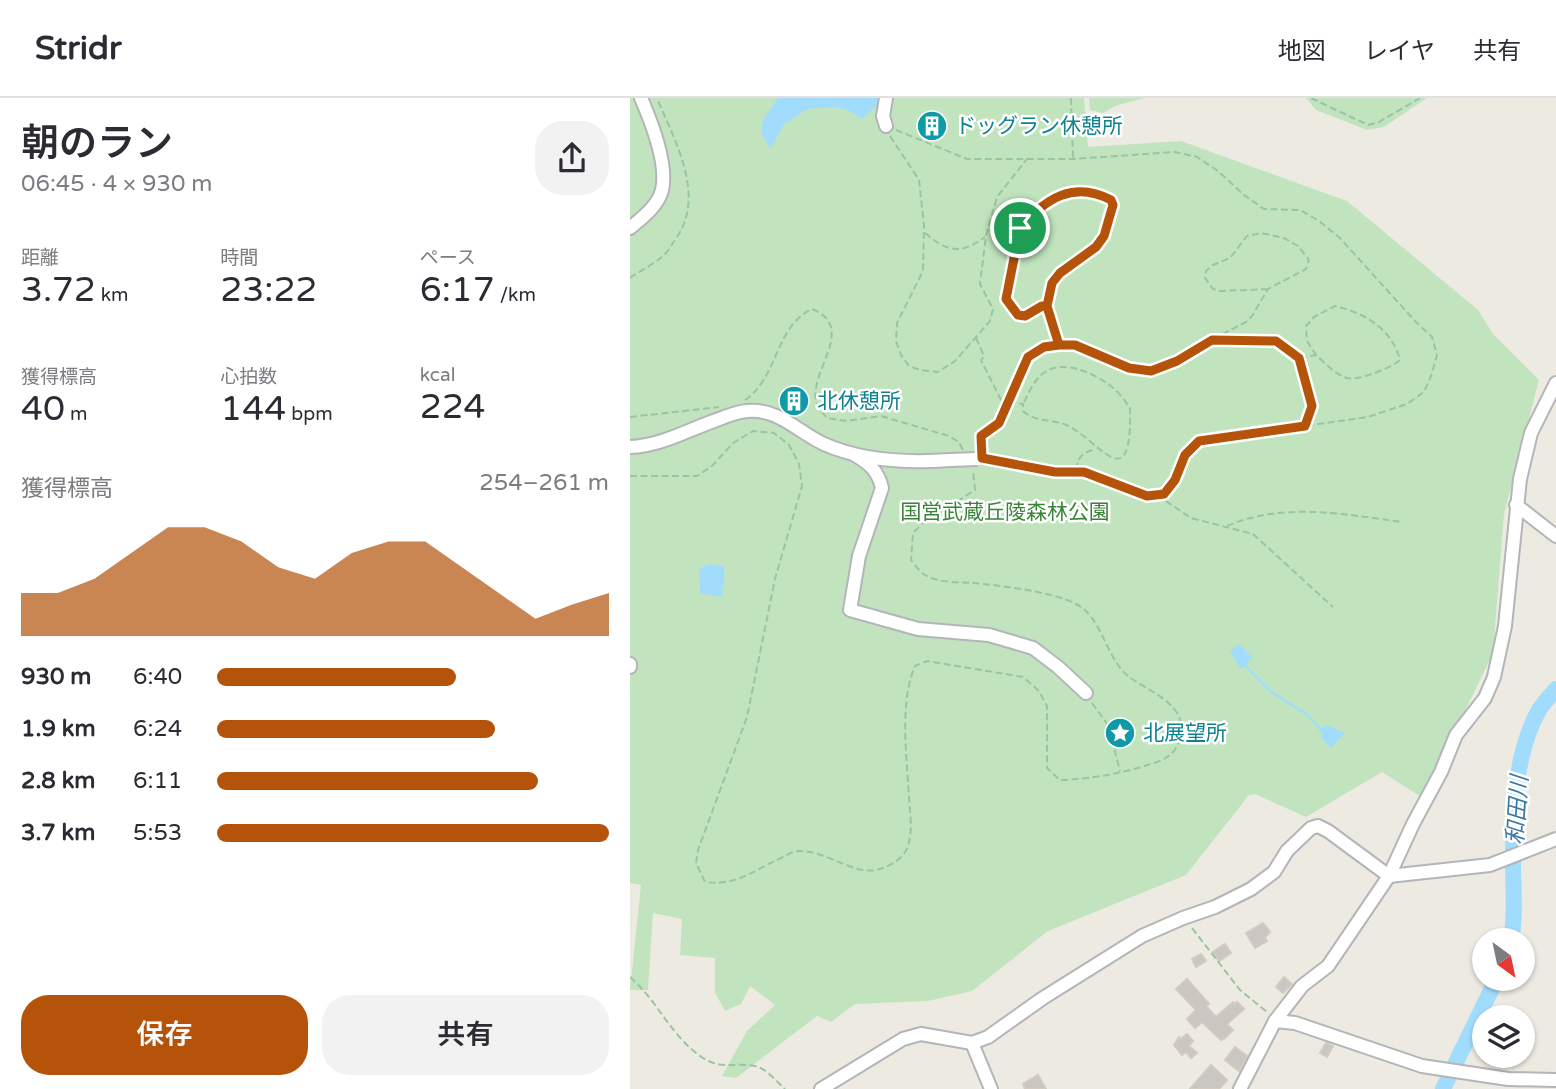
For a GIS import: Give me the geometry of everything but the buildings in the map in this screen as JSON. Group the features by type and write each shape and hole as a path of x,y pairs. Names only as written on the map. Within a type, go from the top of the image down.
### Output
{"street":[{"path":"630,228 650,210 662,191 663,166 641,98"},
{"path":"886,98 883,116 886,126"},
{"path":"1240,1089 1275,1021 1302,986 1328,966 1389,876 1441,772 1456,735 1485,698 1494,677 1505,626 1520,479 1531,433 1556,383"},
{"path":"630,447 649,446 728,415 748,410 782,417 822,443 855,455 870,464 879,477 882,488 859,556 850,610 918,629 989,635 1033,648 1086,693"},
{"path":"855,455 922,462 979,459"},
{"path":"1517,505 1556,536"},
{"path":"821,1089 903,1039 921,1034 972,1043 988,1037 1043,998 1142,936 1214,907 1259,884 1275,872 1287,851 1311,828 1318,827 1328,831 1389,876 1490,865 1556,839"},
{"path":"1275,1021 1295,1023 1422,1066 1508,1079 1556,1080"},
{"path":"972,1043 991,1089"}],"path":[{"path":"1071,98 1073,159"},
{"path":"1311,98 1368,125 1379,122 1420,98"},
{"path":"886,126 887,132 919,180 924,232 923,271 897,323 896,341 909,366 938,372 955,362 990,321 993,310 980,284 986,236 997,197 1027,159"},
{"path":"886,126 967,159 1073,159 1175,152 1197,157 1264,209 1300,210 1340,238 1413,320 1432,337 1437,355 1424,392 1407,404 1367,417 1199,441 1185,455 1175,480 1164,494 1147,496 1084,472 1055,472 979,459 981,436 999,423 1028,357 1044,347 1075,345 1129,368 1151,371 1177,361 1246,322 1268,289 1306,269 1309,260 1298,246 1284,238 1261,233 1247,236 1230,258 1206,271 1205,278 1213,289 1220,291 1268,289"},
{"path":"1047,306 1025,316 1018,315 1006,299 1020,228 1046,203 1068,192 1087,190 1111,200 1113,205 1104,236 1096,247 1060,273 1052,283 1047,306 1059,345"},
{"path":"924,232 946,248 956,250 973,246 986,236"},
{"path":"1299,358 1316,355 1345,378 1354,379 1392,367 1400,360 1396,346 1382,327 1350,309 1335,306 1314,317 1306,326 1307,341 1316,355"},
{"path":"975,337 984,356 981,360 1005,408"},
{"path":"1212,340 1276,341 1299,358 1312,406 1305,426"},
{"path":"1060,366 1084,372 1112,387 1130,408 1129,446 1123,456 1115,459 1104,455 1064,424 1031,418 1023,411 1023,404 1034,384 1045,372 1060,366"},
{"path":"1008,402 1023,404"},
{"path":"1075,472 1077,460 1083,453 1097,449"},
{"path":"1156,495 1191,518 1253,534 1333,607"},
{"path":"1226,527 1245,519 1296,512 1363,515 1401,522"},
{"path":"1086,693 1108,725 1120,772"},
{"path":"1183,918 1223,970 1275,1021"},
{"path":"630,978 640,986 671,1028 705,1060 722,1066 756,1067 785,1089"}],"green space":[{"name":"国営武蔵丘陵森林公園","path":"630,98 1084,98 1088,147 1181,141 1347,201 1478,310 1493,334 1539,380 1504,514 1493,653 1423,798 1382,772 1306,817 1255,794 1249,795 1186,875 1048,931 972,991 928,1001 855,1004 831,1022 817,1016 736,1078 722,1076 747,1031 775,1005 750,986 741,1004 725,1011 715,993 715,958 680,955 682,919 653,913 648,990 630,990 641,885 630,883"},
{"path":"1089,98 1144,98 1115,106 1103,113 1090,110"},
{"path":"1306,98 1427,98 1384,127 1367,130 1316,110"}],"water":[{"path":"778,98 880,98 880,102 862,119 848,110 835,107 807,109 783,125 771,149 761,129 764,118"},
{"path":"708,564 723,566 722,597 700,593 699,569"},
{"path":"1239,644 1253,658 1241,669 1230,652"},
{"path":"1327,725 1345,733 1331,748 1322,738 1320,729"}],"waterway":[{"path":"1245,665 1270,691 1308,715 1320,729"},
{"name":"和田川","path":"1513,928 1514,825 1520,765 1524,746 1539,710 1556,689"},
{"name":"和田川","path":"1443,1089 1491,991"}],"place":[{"name":"ドッグラン休憩所","path":"932,126"},
{"name":"北休憩所","path":"794,401"},
{"name":"北展望所","path":"1120,733"}],"route":[{"path":"1020,228 1006,299 1018,315 1025,316 1047,306 1059,345 1044,347 1028,357 999,423 981,436 982,458 1055,472 1084,472 1147,496 1164,494 1175,480 1185,455 1199,441 1305,426 1312,406 1299,358 1276,341 1212,340 1177,361 1151,371 1129,368 1075,345 1059,345 1048,310 1047,306 1052,283 1060,273 1096,247 1104,236 1113,205 1111,200 1087,190 1068,192 1046,203 1020,228"}]}
